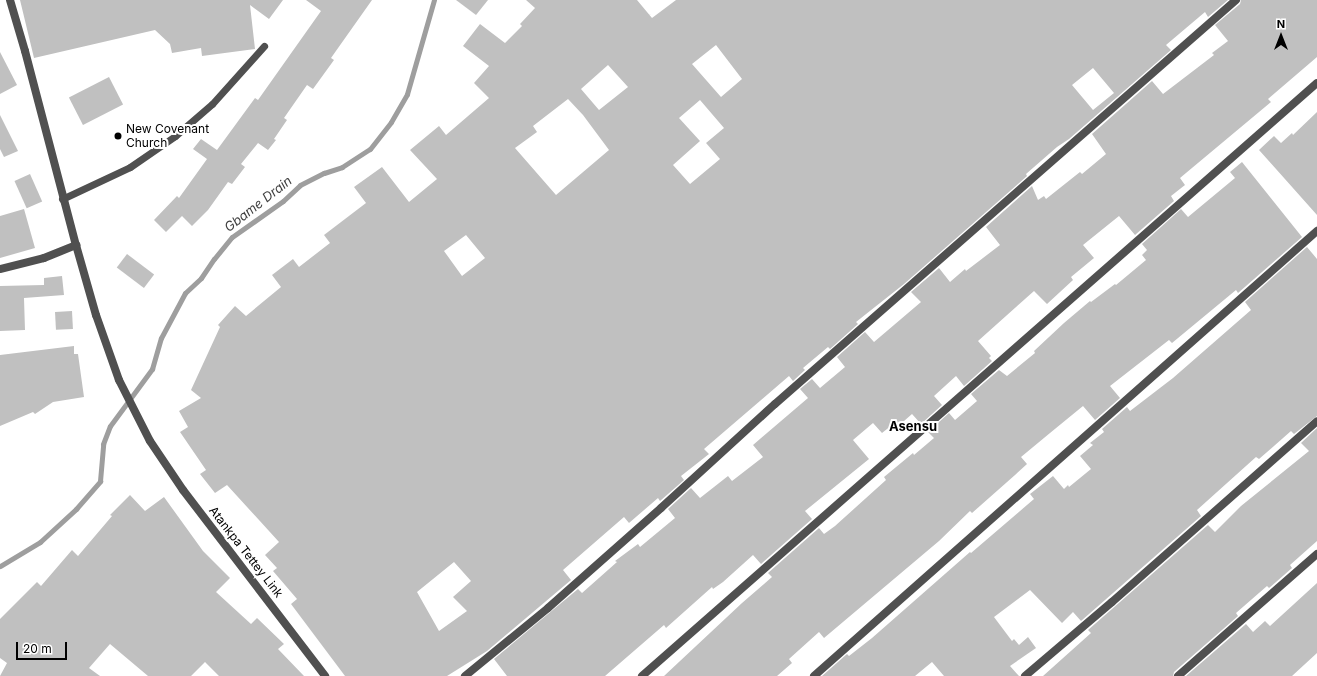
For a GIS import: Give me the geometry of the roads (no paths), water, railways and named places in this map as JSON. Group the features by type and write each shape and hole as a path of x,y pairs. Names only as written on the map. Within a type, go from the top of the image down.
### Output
{"street":[{"name":"Atankpa Tettey Link","path":"10,0 25,51 62,199 96,315 119,380 150,441 183,490 325,676"},
{"path":"465,676 548,608 775,404 1050,165 1236,0"},
{"path":"642,676 1317,83"},
{"path":"814,676 1317,231"},
{"path":"0,269 44,258 76,245"},
{"path":"1025,676 1112,602 1317,421"},
{"path":"1178,676 1317,554"}],"lane":[{"path":"62,199 130,167 175,136 212,104 264,46"}],"waterway":[{"name":"Gbame Drain","path":"0,566 40,542 76,509 100,481 103,444 110,426 152,369 161,338 185,293 201,278 232,237 283,201 300,185 324,173 342,167 370,149 391,122 407,94 434,0"}],"place":[{"name":"New Covenant Church","path":"118,136"}],"district":[{"name":"Asensu","path":"913,426"}]}
